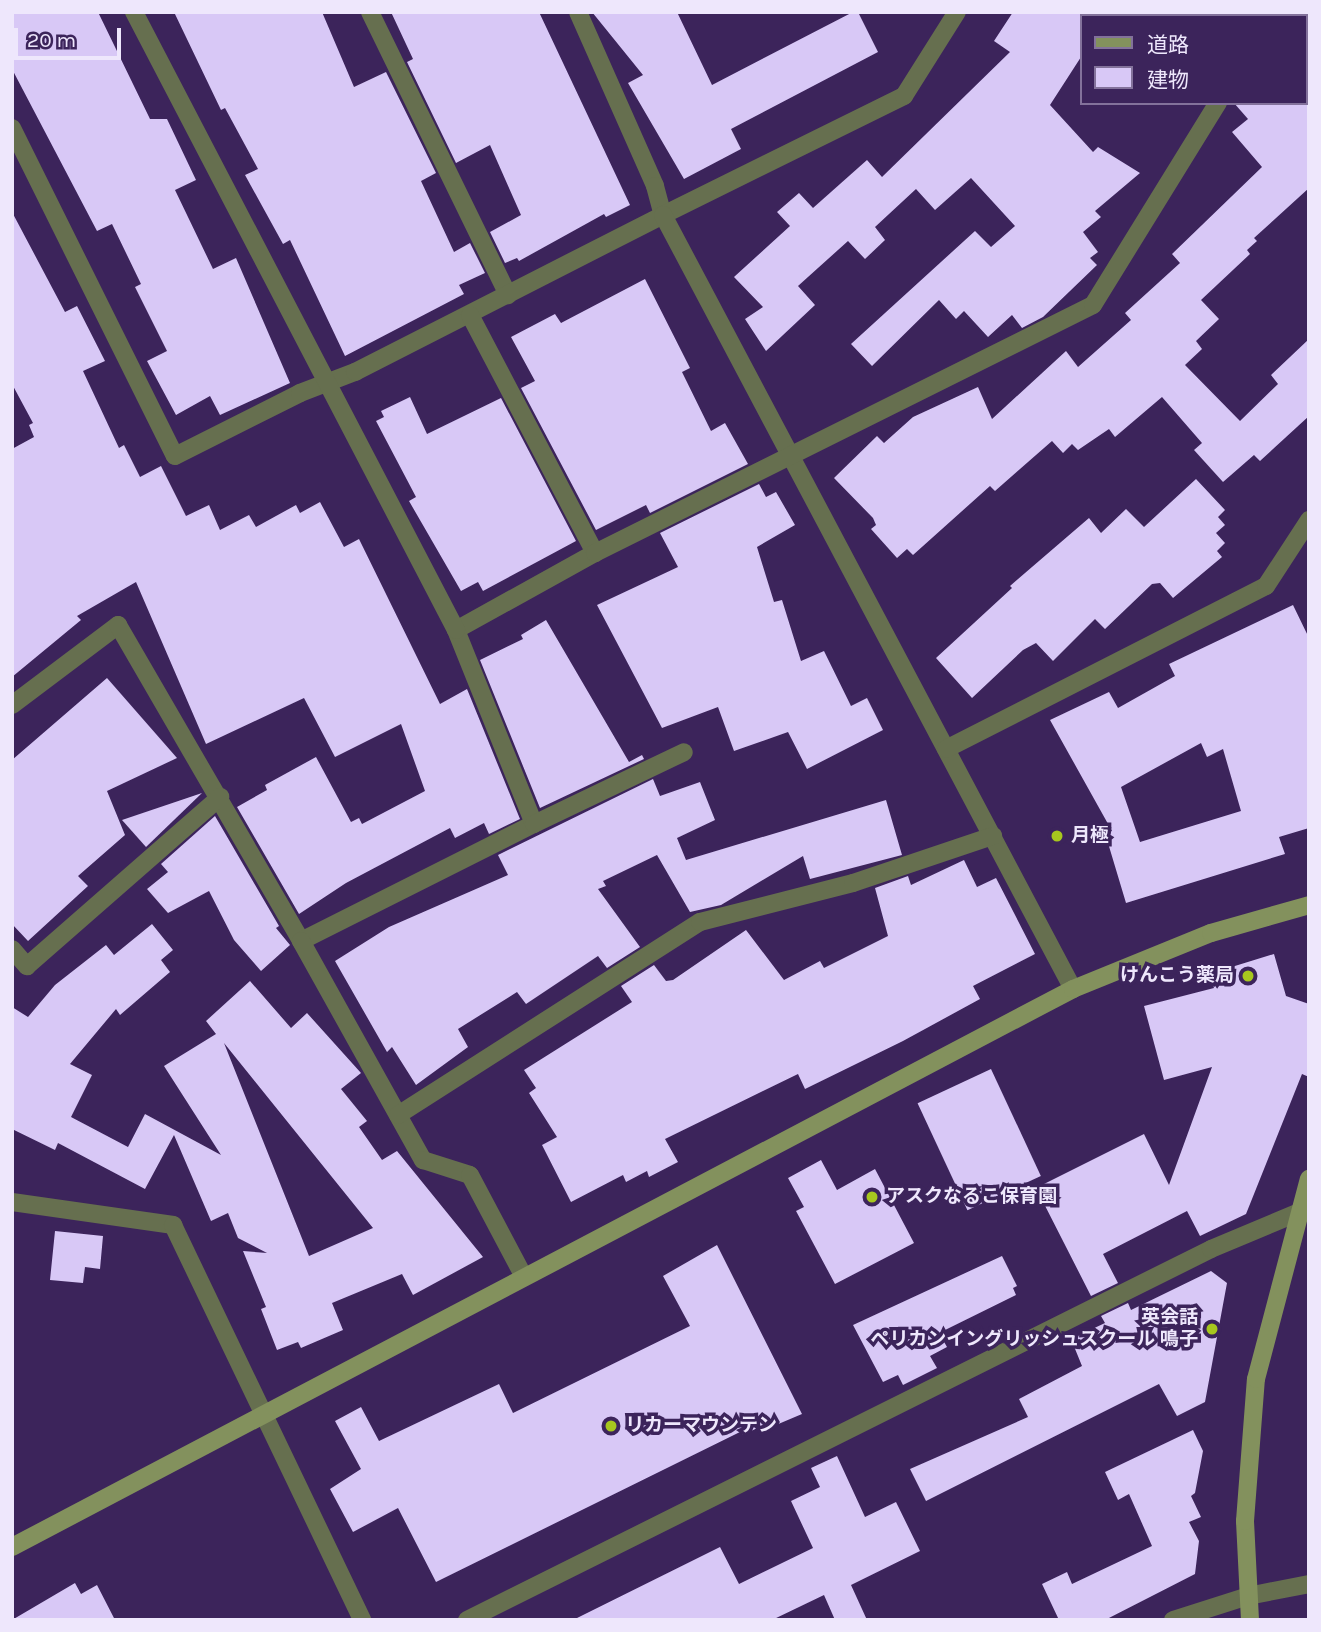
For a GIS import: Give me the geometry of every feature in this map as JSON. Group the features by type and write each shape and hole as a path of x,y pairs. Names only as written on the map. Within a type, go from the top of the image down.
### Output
{"street":[{"path":"134,12 456,629 534,824"},
{"path":"370,12 508,295"},
{"path":"578,12 655,187 663,215 1073,989"},
{"path":"12,128 176,456 326,382 355,372 904,96 957,12"},
{"path":"456,629 595,554 1093,305 1217,105"},
{"path":"470,315 595,554"},
{"path":"946,748 1266,586 1309,520"},
{"path":"12,705 117,625 220,797 423,1160 470,1174 524,1277"},
{"path":"301,942 534,824 684,752"},
{"path":"12,949 27,966 220,797"},
{"path":"398,1115 700,922 853,883 993,836"},
{"path":"12,1548 1073,989 1211,933 1309,905"},
{"path":"1250,1620 1245,1521 1256,1379 1303,1210 1309,1179"},
{"path":"12,1202 173,1225 362,1620"},
{"path":"467,1620 1211,1249 1303,1210"},
{"path":"1173,1620 1248,1596 1309,1584"}],"building":[{"path":"12,12 98,12 150,119 167,119 196,180 175,190 213,269 236,258 290,383 220,415 210,396 176,415 147,361 167,351 135,287 141,284 112,224 97,231 12,69"},
{"path":"174,12 322,12 354,87 386,72 436,173 421,181 454,252 470,243 485,273 459,285 464,294 345,356 290,240 283,244 245,175 258,169 225,108 221,110"},
{"path":"391,12 539,12 630,205 606,217 604,214 519,261 517,258 505,263 490,232 521,215 490,145 456,163 407,62 413,59"},
{"path":"592,12 677,12 712,85 853,12 858,12 878,52 731,129 741,149 684,179 628,83 643,75"},
{"path":"1013,12 1081,12 1080,59 1050,105 1093,152 1098,147 1140,173 1095,211 1101,217 1083,232 1098,252 1090,258 1097,265 1043,317 1022,328 1012,315 988,337 964,311 956,319 939,300 872,366 851,344 975,231 991,247 1015,226 971,178 935,210 916,189 875,227 885,240 865,259 848,241 798,286 815,305 766,351 745,319 763,307 734,277 790,226 777,212 799,193 813,208 867,160 882,177 1010,52 994,41"},
{"path":"1309,103 1309,188 1254,238 1257,241 1247,250 1250,254 1201,300 1219,319 1196,341 1202,349 1185,365 1240,421 1278,384 1271,375 1309,339 1309,416 1260,461 1254,455 1223,482 1194,450 1202,443 1162,397 1115,437 1109,429 1078,450 1072,444 1063,453 1052,441 995,491 990,486 913,555 907,549 897,558 871,529 876,525 873,518 834,478 877,436 884,443 913,417 978,387 992,419 1066,351 1078,367 1131,320 1125,313 1180,263 1172,254 1262,167 1232,132 1248,119 1236,105"},
{"path":"12,212 65,312 77,306 105,361 83,371 119,448 124,445 140,477 161,466 186,516 209,505 220,530 249,515 256,527 296,505 300,513 320,502 344,547 359,539 440,704 467,689 520,819 489,834 484,823 455,838 450,828 346,883 299,914 237,807 267,790 265,785 316,757 351,822 359,818 362,824 425,791 401,724 335,757 304,698 206,744 136,582 77,616 81,620 12,677 12,449 34,437 29,425 33,423 12,384"},
{"path":"645,279 690,368 682,372 711,431 725,423 748,464 650,513 646,505 596,530 521,388 535,381 511,337 555,314 561,323"},
{"path":"410,397 427,434 501,398 576,541 483,591 478,582 461,591 409,501 416,497 376,421 384,417 381,411"},
{"path":"1196,479 1225,510 1218,517 1225,525 1216,533 1225,543 1217,551 1222,557 1173,598 1160,583 1152,584 1105,629 1095,619 1053,661 1036,643 1023,650 972,698 936,658 1012,588 1010,586 1089,518 1101,533 1126,509 1144,527"},
{"path":"759,484 766,497 776,492 795,525 757,547 774,602 782,600 801,661 824,651 851,706 867,698 883,730 807,769 788,732 734,751 718,707 662,728 597,605 678,567 660,533"},
{"path":"1293,605 1309,638 1309,828 1279,837 1285,854 1126,903 1105,833 1112,831 1050,720 1109,692 1118,708 1175,676 1169,664","holes":["1201,743 1207,757 1223,749 1241,811 1140,842 1121,787"]},
{"path":"546,620 629,762 642,755 644,759 540,808 480,660 523,639 521,635"},
{"path":"107,678 177,758 107,791 125,835 78,876 88,886 28,941 12,924 12,760"},
{"path":"653,779 660,796 700,782 715,820 677,838 686,860 886,800 902,855 810,879 803,856 721,905 690,912 657,855 603,881 606,886 598,889 640,947 607,968 598,956 526,1004 517,992 458,1029 468,1047 416,1085 392,1047 387,1052 335,961 389,927 508,875 498,855"},
{"path":"202,793 146,847 122,820"},
{"path":"215,816 279,926 276,928 290,945 261,971 234,940 209,891 168,913 147,889 168,872 161,864"},
{"path":"964,860 977,887 996,878 1035,954 973,986 980,999 903,1041 805,1089 798,1074 665,1139 678,1162 649,1177 647,1171 626,1182 623,1175 571,1202 542,1145 557,1137 529,1093 536,1088 524,1070 632,1002 621,986 654,965 666,981 673,980 746,930 784,980 820,961 824,968 888,936 875,888 908,876 911,885"},
{"path":"152,924 173,950 161,960 170,972 120,1015 116,1009 70,1064 92,1075 71,1117 128,1147 145,1114 221,1155 164,1066 216,1034 206,1021 250,981 291,1028 307,1013 361,1073 341,1089 367,1121 359,1127 382,1160 397,1151 483,1257 413,1295 402,1274 332,1303 343,1330 301,1348 298,1342 277,1350 261,1309 266,1307 243,1251 267,1253 238,1238 228,1213 211,1221 174,1135 145,1189 58,1143 55,1150 12,1129 12,1007 28,1017 55,985 106,945 114,955","holes":["224,1043 373,1228 309,1256"]},
{"path":"1274,954 1286,996 1309,1004 1309,1077 1302,1074 1246,1214 1200,1236 1187,1211 1103,1254 1118,1283 1091,1296 1036,1188 1144,1134 1169,1185 1212,1067 1164,1080 1144,1006 1214,988 1209,974"},
{"path":"991,1069 1041,1176 967,1210 918,1103"},
{"path":"821,1160 837,1190 875,1169 914,1243 835,1284 796,1211 804,1207 788,1178"},
{"path":"55,1231 103,1236 100,1269 85,1267 83,1283 50,1280"},
{"path":"717,1245 802,1414 776,1425 774,1420 743,1435 742,1431 436,1582 398,1508 353,1532 330,1489 361,1469 335,1421 361,1407 379,1441 499,1384 513,1413 690,1326 663,1276"},
{"path":"1002,1256 1017,1286 1013,1288 1016,1295 939,1333 947,1347 930,1356 937,1368 903,1385 898,1375 883,1382 853,1325"},
{"path":"1211,1271 1227,1283 1205,1402 1177,1416 1159,1384 926,1501 910,1469 1028,1417 1019,1399 1082,1366 1071,1339 1105,1323 1101,1316 1128,1303 1131,1310"},
{"path":"1193,1430 1203,1451 1195,1493 1191,1496 1201,1517 1189,1522 1199,1541 1195,1574 1105,1620 1059,1620 1042,1584 1067,1572 1072,1584 1152,1546 1129,1494 1118,1500 1105,1472"},
{"path":"837,1456 865,1517 896,1502 920,1551 851,1585 867,1620 835,1620 824,1595 772,1620 573,1620 720,1547 739,1584 813,1548 791,1501 820,1487 811,1468"},
{"path":"75,1583 81,1594 97,1585 115,1620 12,1620"}],"place":[{"name":"月極","path":"1057,836"},
{"name":"けんこう薬局","path":"1248,976"},
{"name":"アスクなるこ保育園","path":"872,1197"},
{"name":"英会話 ペリカンイングリッシュスクール 鳴子","path":"1212,1329"},
{"name":"リカーマウンテン","path":"611,1426"}]}
